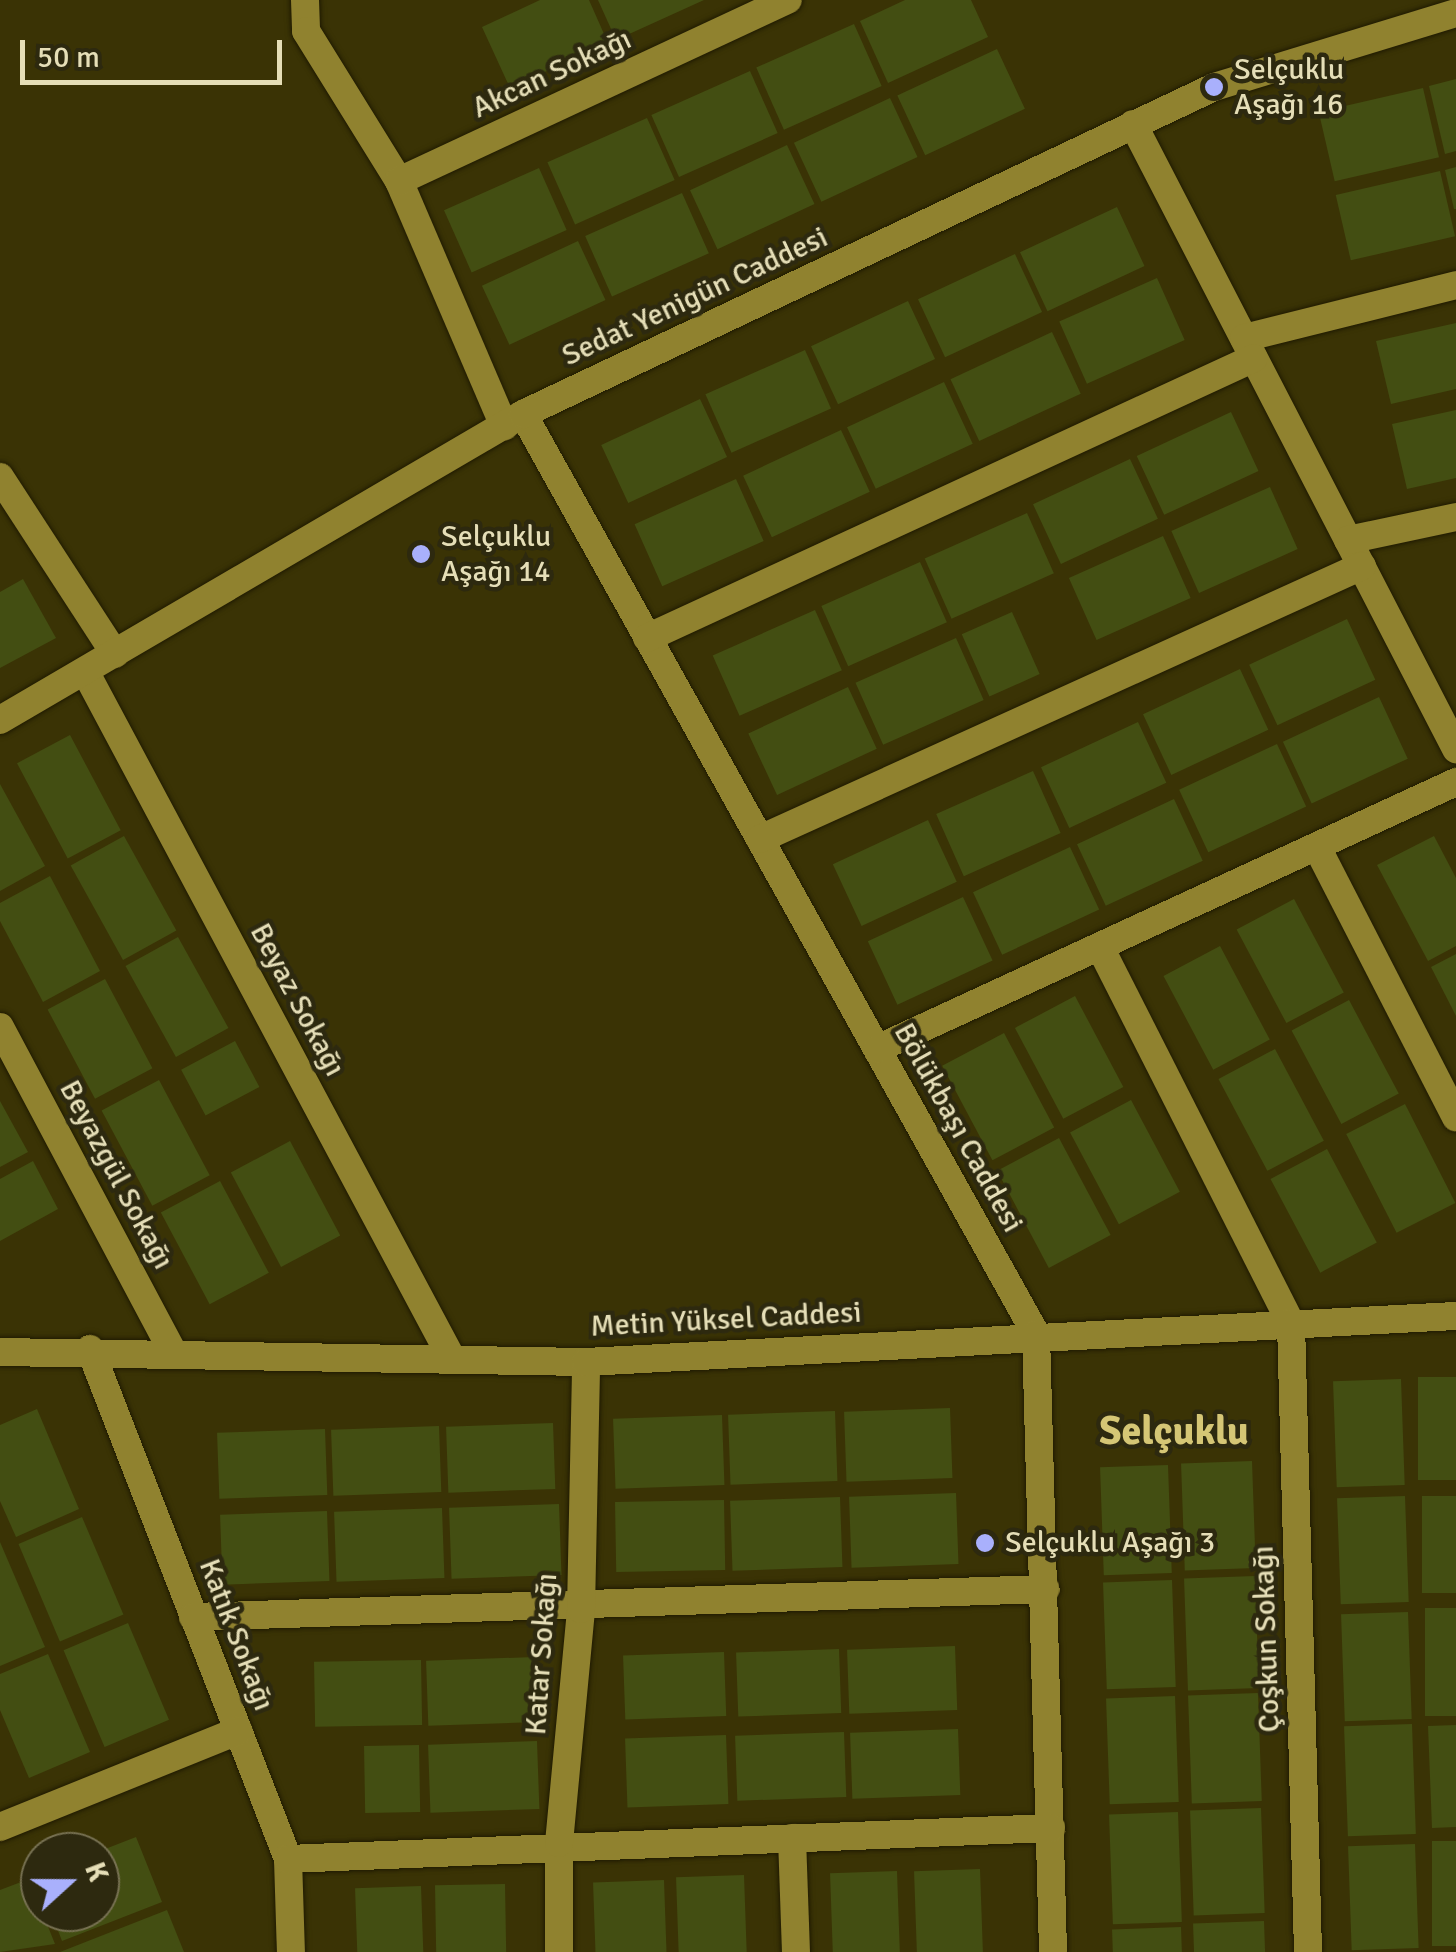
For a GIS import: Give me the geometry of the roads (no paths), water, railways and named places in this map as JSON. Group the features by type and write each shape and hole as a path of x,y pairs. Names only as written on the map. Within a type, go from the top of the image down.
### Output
{"street":[{"name":"Bölükbaşı Caddesi","path":"305,0 306,31 398,182 513,420 647,638 1036,1334 1046,1588 1053,1952"},
{"name":"Akcan Sokağı","path":"398,182 788,0"},
{"name":"Sedat Yenigün Caddesi","path":"0,720 513,420 1214,86 1456,14"},
{"path":"1134,124 1456,749"},
{"path":"647,638 1249,348 1456,285"},
{"path":"0,477 115,654"},
{"path":"1348,540 1456,517"},
{"path":"760,839 1362,566"},
{"name":"Beyaz Sokağı","path":"85,671 452,1359"},
{"path":"877,1049 1456,782"},
{"path":"1317,847 1456,1117"},
{"path":"1100,947 1291,1323"},
{"name":"Beyazgül Sokağı","path":"0,1027 174,1354"},
{"name":"Metin Yüksel Caddesi","path":"0,1352 90,1348 174,1354 586,1362 1036,1334 1456,1316"},
{"name":"Çoşkun Sokağı","path":"1291,1323 1308,1952"},
{"name":"Katık Sokağı","path":"90,1348 288,1859 291,1952"},
{"name":"Katar Sokağı","path":"559,1952 559,1843 581,1609 586,1362"},
{"path":"194,1617 581,1609 1046,1588"},
{"path":"2,1822 238,1730"},
{"path":"288,1859 559,1843 1050,1828"},
{"path":"792,1838 796,1952"}],"place":[{"name":"Selçuklu Aşağı 16","path":"1214,87"},
{"name":"Selçuklu Aşağı 14","path":"421,554"},
{"name":"Selçuklu Aşağı 3","path":"985,1543"}],"district":[{"name":"Selçuklu","path":"1174,1431"}]}
